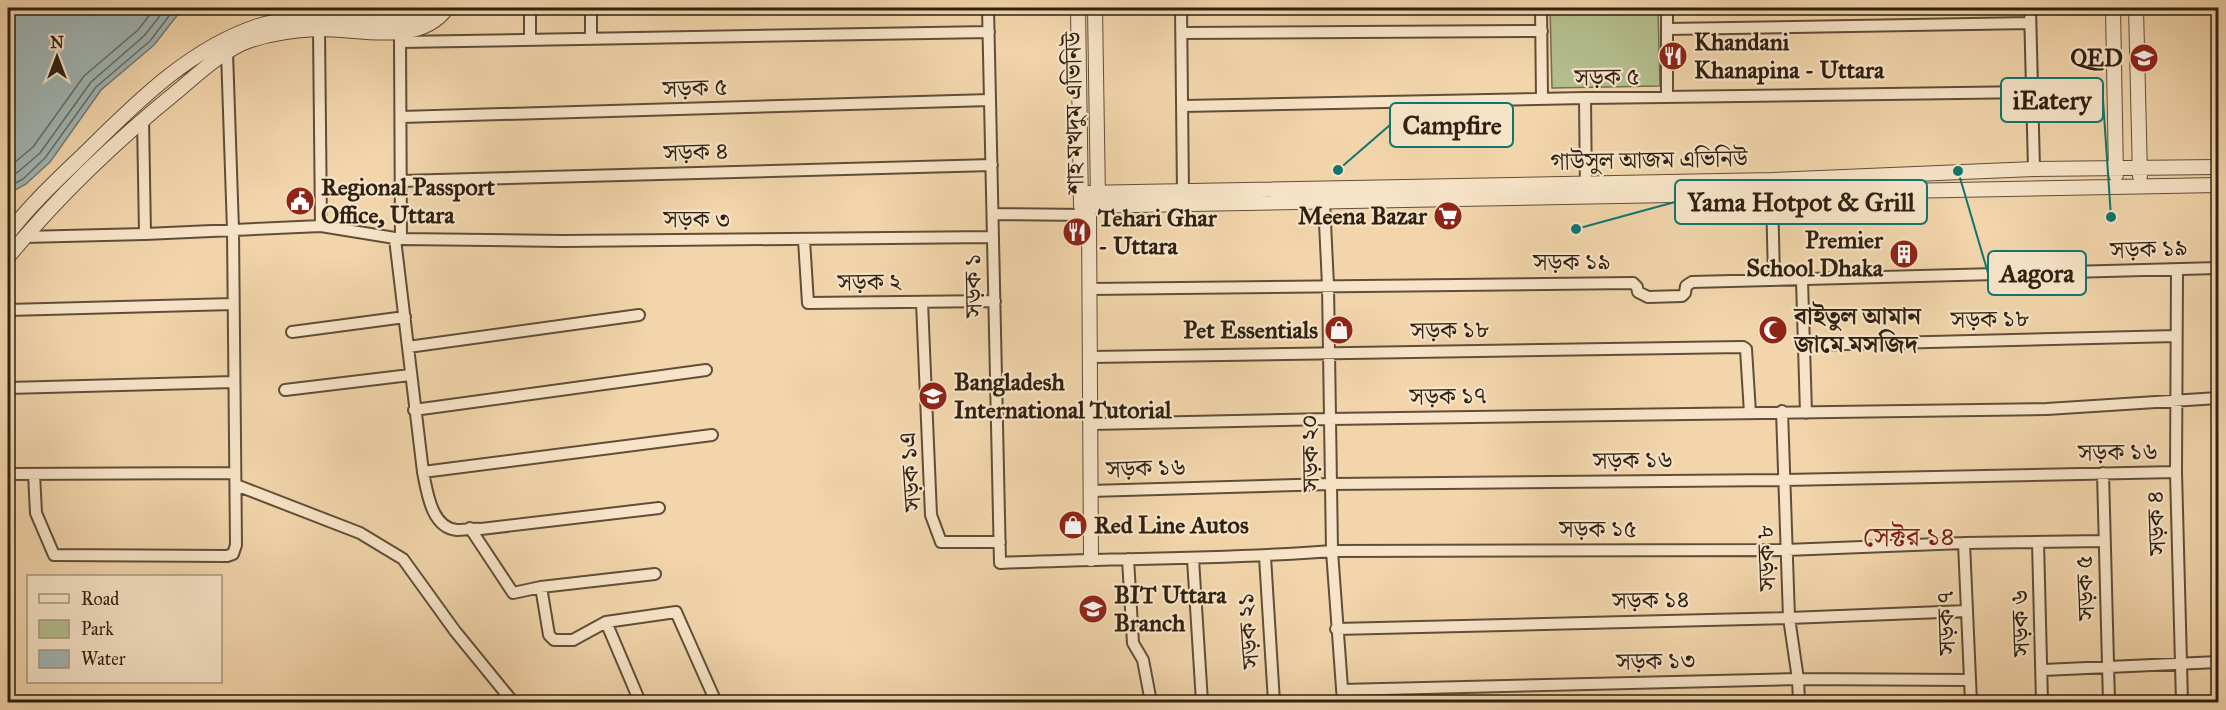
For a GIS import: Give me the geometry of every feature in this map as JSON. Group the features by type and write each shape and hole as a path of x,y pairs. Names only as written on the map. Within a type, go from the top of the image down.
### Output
{"street":[{"path":"530,8 530,40"},
{"path":"591,8 591,39"},
{"name":"সড়ক ১","path":"988,8 1000,563"},
{"path":"1078,9 1095,8"},
{"name":"শাহ মখদুম এভিনিউ","path":"1091,559 1089,289 1095,8"},
{"path":"1181,8 1183,192"},
{"path":"1541,8 1542,99"},
{"path":"1666,8 1667,97"},
{"path":"2030,8 2034,169"},
{"path":"2113,8 2117,186"},
{"path":"2136,8 2140,186"},
{"name":"শাহ মখদুম এভিনিউ","path":"1078,9 1090,202"},
{"path":"436,12 442,41"},
{"path":"400,37 436,12"},
{"path":"8,234 58,178 145,95 191,60 229,38 260,25 293,20 399,19 436,12"},
{"path":"1667,29 2030,23"},
{"path":"8,257 88,169 143,119 227,52 250,40 280,33 319,29 442,41 989,32"},
{"path":"319,29 321,226"},
{"path":"1182,33 1542,31"},
{"path":"400,37 401,181 398,239 414,410 429,501 441,522 455,530 659,508"},
{"path":"34,474 36,513 54,555 227,556 233,554 236,545 236,486 233,230 227,52"},
{"name":"সড়ক ৫","path":"1183,105 2031,92"},
{"path":"1585,98 1586,191"},
{"name":"সড়ক ৫","path":"401,117 990,100"},
{"path":"143,119 145,234"},
{"name":"সড়ক ৪","path":"401,181 992,165"},
{"name":"গাউসুল আজম এভিনিউ","path":"1090,202 1324,202 2034,169 2218,167"},
{"name":"গাউসুল আজম এভিনিউ","path":"1090,202 1183,192 1772,193 2218,185"},
{"path":"1772,193 1773,279"},
{"path":"993,214 1090,202"},
{"name":"সড়ক ২০","path":"1324,202 1330,353 1332,551 1343,702"},
{"name":"সড়ক ৩","path":"24,237 321,226 398,239 561,241 993,237"},
{"name":"সড়ক ২","path":"804,240 808,303 995,301"},
{"name":"সড়ক ১৯","path":"1089,289 1633,283 1638,292 1648,297 1682,296 1686,286 1692,282 2218,268"},
{"name":"সড়ক ৪","path":"2177,270 2176,472 2182,702"},
{"path":"1802,280 1806,413"},
{"name":"সড়ক ১এ","path":"922,302 932,515 941,543 1000,542"},
{"path":"8,310 233,304"},
{"path":"408,347 639,315"},
{"path":"292,332 405,317"},
{"name":"সড়ক ১৮","path":"1805,345 2175,336"},
{"name":"সড়ক ১৮","path":"1090,357 1743,347 1746,350 1750,413"},
{"path":"414,410 706,370"},
{"path":"285,390 410,375"},
{"path":"8,388 234,382"},
{"name":"সড়ক ১৭","path":"1091,424 1782,411 1806,413 2087,408 2218,398"},
{"name":"সড়ক ৮","path":"1782,411 1789,618 1799,702"},
{"path":"423,472 712,435"},
{"name":"সড়ক ১৬","path":"1090,491 1331,484 1784,480 2176,472"},
{"name":"সড়ক ৫","path":"2103,473 2109,702"},
{"path":"8,474 235,474"},
{"path":"236,486 360,533 403,558 455,631 513,702"},
{"path":"470,528 513,593 541,587 655,574"},
{"name":"সড়ক ১৫","path":"1000,563 1091,559 1265,557 1332,551 1786,550 1964,543 2104,541"},
{"name":"সড়ক ৬","path":"2038,542 2043,702"},
{"name":"সড়ক ৭","path":"1964,543 1971,702"},
{"name":"সড়ক ২১","path":"1265,557 1274,702"},
{"path":"1128,559 1133,643 1143,660 1151,702"},
{"path":"1193,559 1202,702"},
{"path":"541,587 549,635 554,640 573,640 606,622 676,612 716,702"},
{"name":"সড়ক ১৪","path":"1336,629 1789,618 1967,611"},
{"path":"606,622 639,702"},
{"path":"2043,670 2218,662"},
{"name":"সড়ক ১৩","path":"1342,690 1798,679 1970,680"}],"green space":[{"path":"1550,8 1658,8 1660,86 1552,88"}],"water":[{"path":"183,8 154,45 101,90 50,162 26,184 8,194 8,9"}],"place":[{"name":"Khandani Khanapina - Uttara","path":"1673,56"},
{"name":"QED","path":"2144,58"},
{"name":"Campfire","path":"1338,170"},
{"name":"Aagora","path":"1958,171"},
{"name":"Regional Passport Office, Uttara","path":"300,201"},
{"name":"Meena Bazar","path":"1448,216"},
{"name":"iEatery","path":"2111,217"},
{"name":"Yama Hotpot & Grill","path":"1576,229"},
{"name":"Tehari Ghar - Uttara","path":"1077,232"},
{"name":"Premier School Dhaka","path":"1904,254"},
{"name":"Pet Essentials","path":"1339,330"},
{"name":"বাইতুল আমান জামে মসজিদ","path":"1773,330"},
{"name":"Bangladesh International Tutorial","path":"933,396"},
{"name":"Red Line Autos","path":"1073,525"},
{"name":"BIT Uttara Branch","path":"1093,609"}],"district":[{"name":"সেক্টর ১৪","path":"1909,537"}]}
